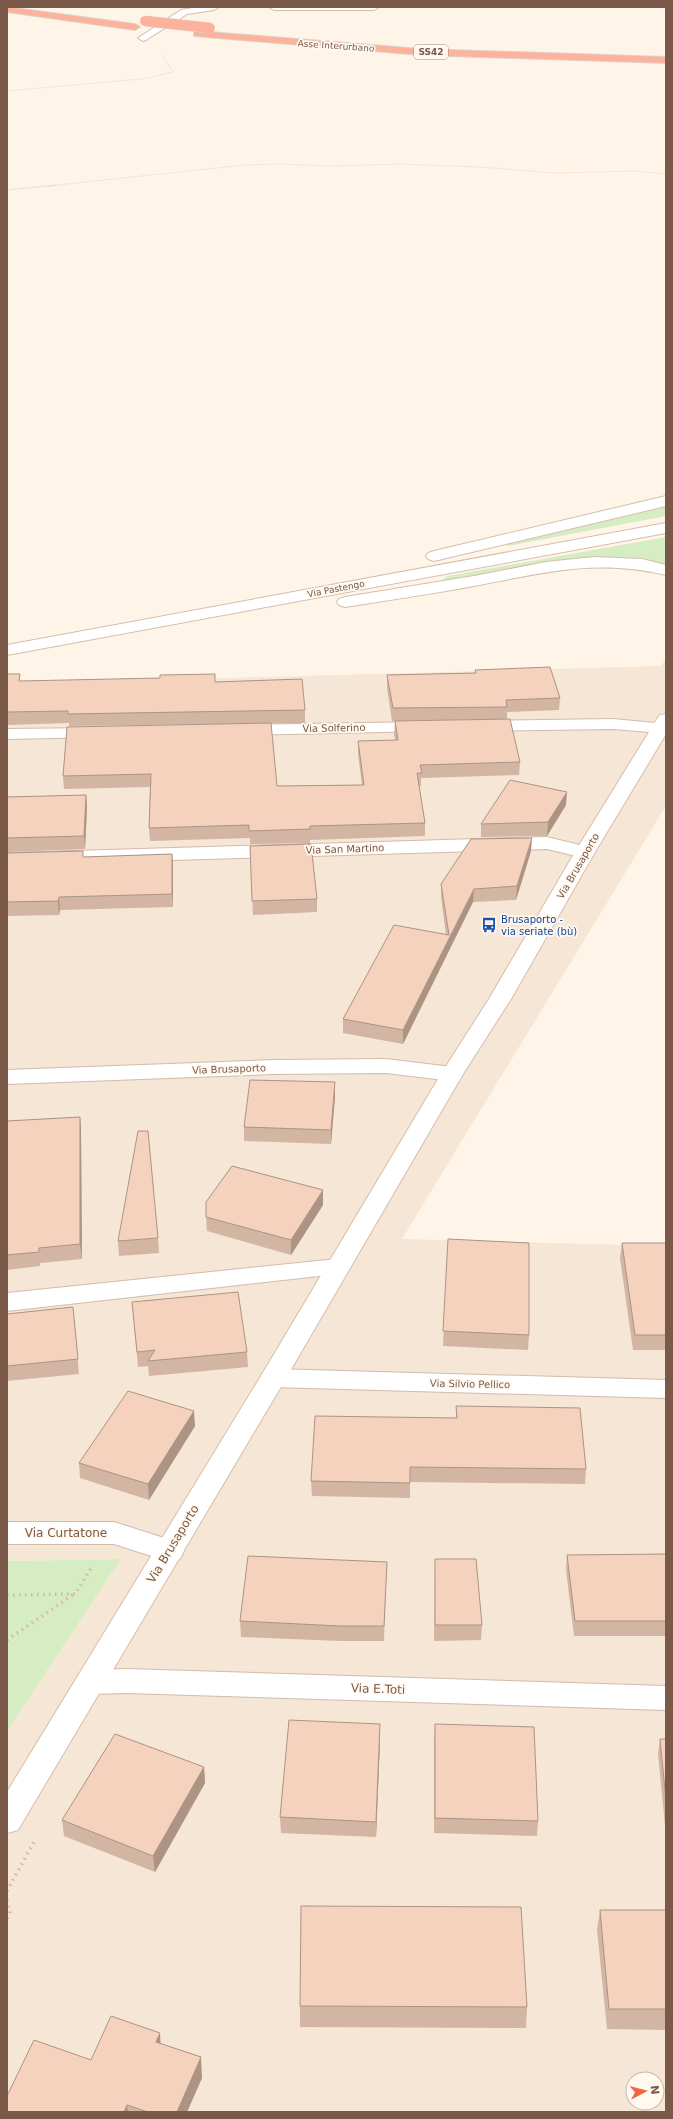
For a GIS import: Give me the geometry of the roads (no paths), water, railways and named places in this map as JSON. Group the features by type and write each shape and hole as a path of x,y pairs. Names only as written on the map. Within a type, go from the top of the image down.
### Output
{"highway":[{"name":"Asse Interurbano","path":"47,7 145,21 365,42 666,53"},
{"name":"Asse Interurbano","path":"7,9 197,34 421,52 666,61"},
{"path":"524,49 580,47"}],"street":[{"path":"143,38 184,12 214,7"},
{"path":"274,7 374,7"},
{"path":"194,615 314,582 488,544 666,501"},
{"name":"Via Pastengo","path":"7,650 666,528"},
{"path":"194,615 338,604 543,568 604,561 628,562 666,570"},
{"path":"462,726 663,724"},
{"name":"Via Brusaporto","path":"7,1820 170,1551 452,1074 500,999 585,852 663,724"},
{"name":"Via Solferino","path":"222,730 438,727"},
{"path":"7,734 111,732"},
{"name":"Via San Martino","path":"7,859 547,842 585,852"},
{"name":"Via Brusaporto","path":"7,1077 274,1067 386,1066 452,1074"},
{"path":"7,1302 337,1268"},
{"name":"Via Silvio Pellico","path":"273,1378 666,1388"},
{"name":"Via Curtatone","path":"7,1532 114,1533 170,1551"},
{"name":"Via E.Toti","path":"90,1682 142,1682 666,1698"}],"place":[{"name":"Brusaporto - via seriate (bù)","path":"489,925"}]}
